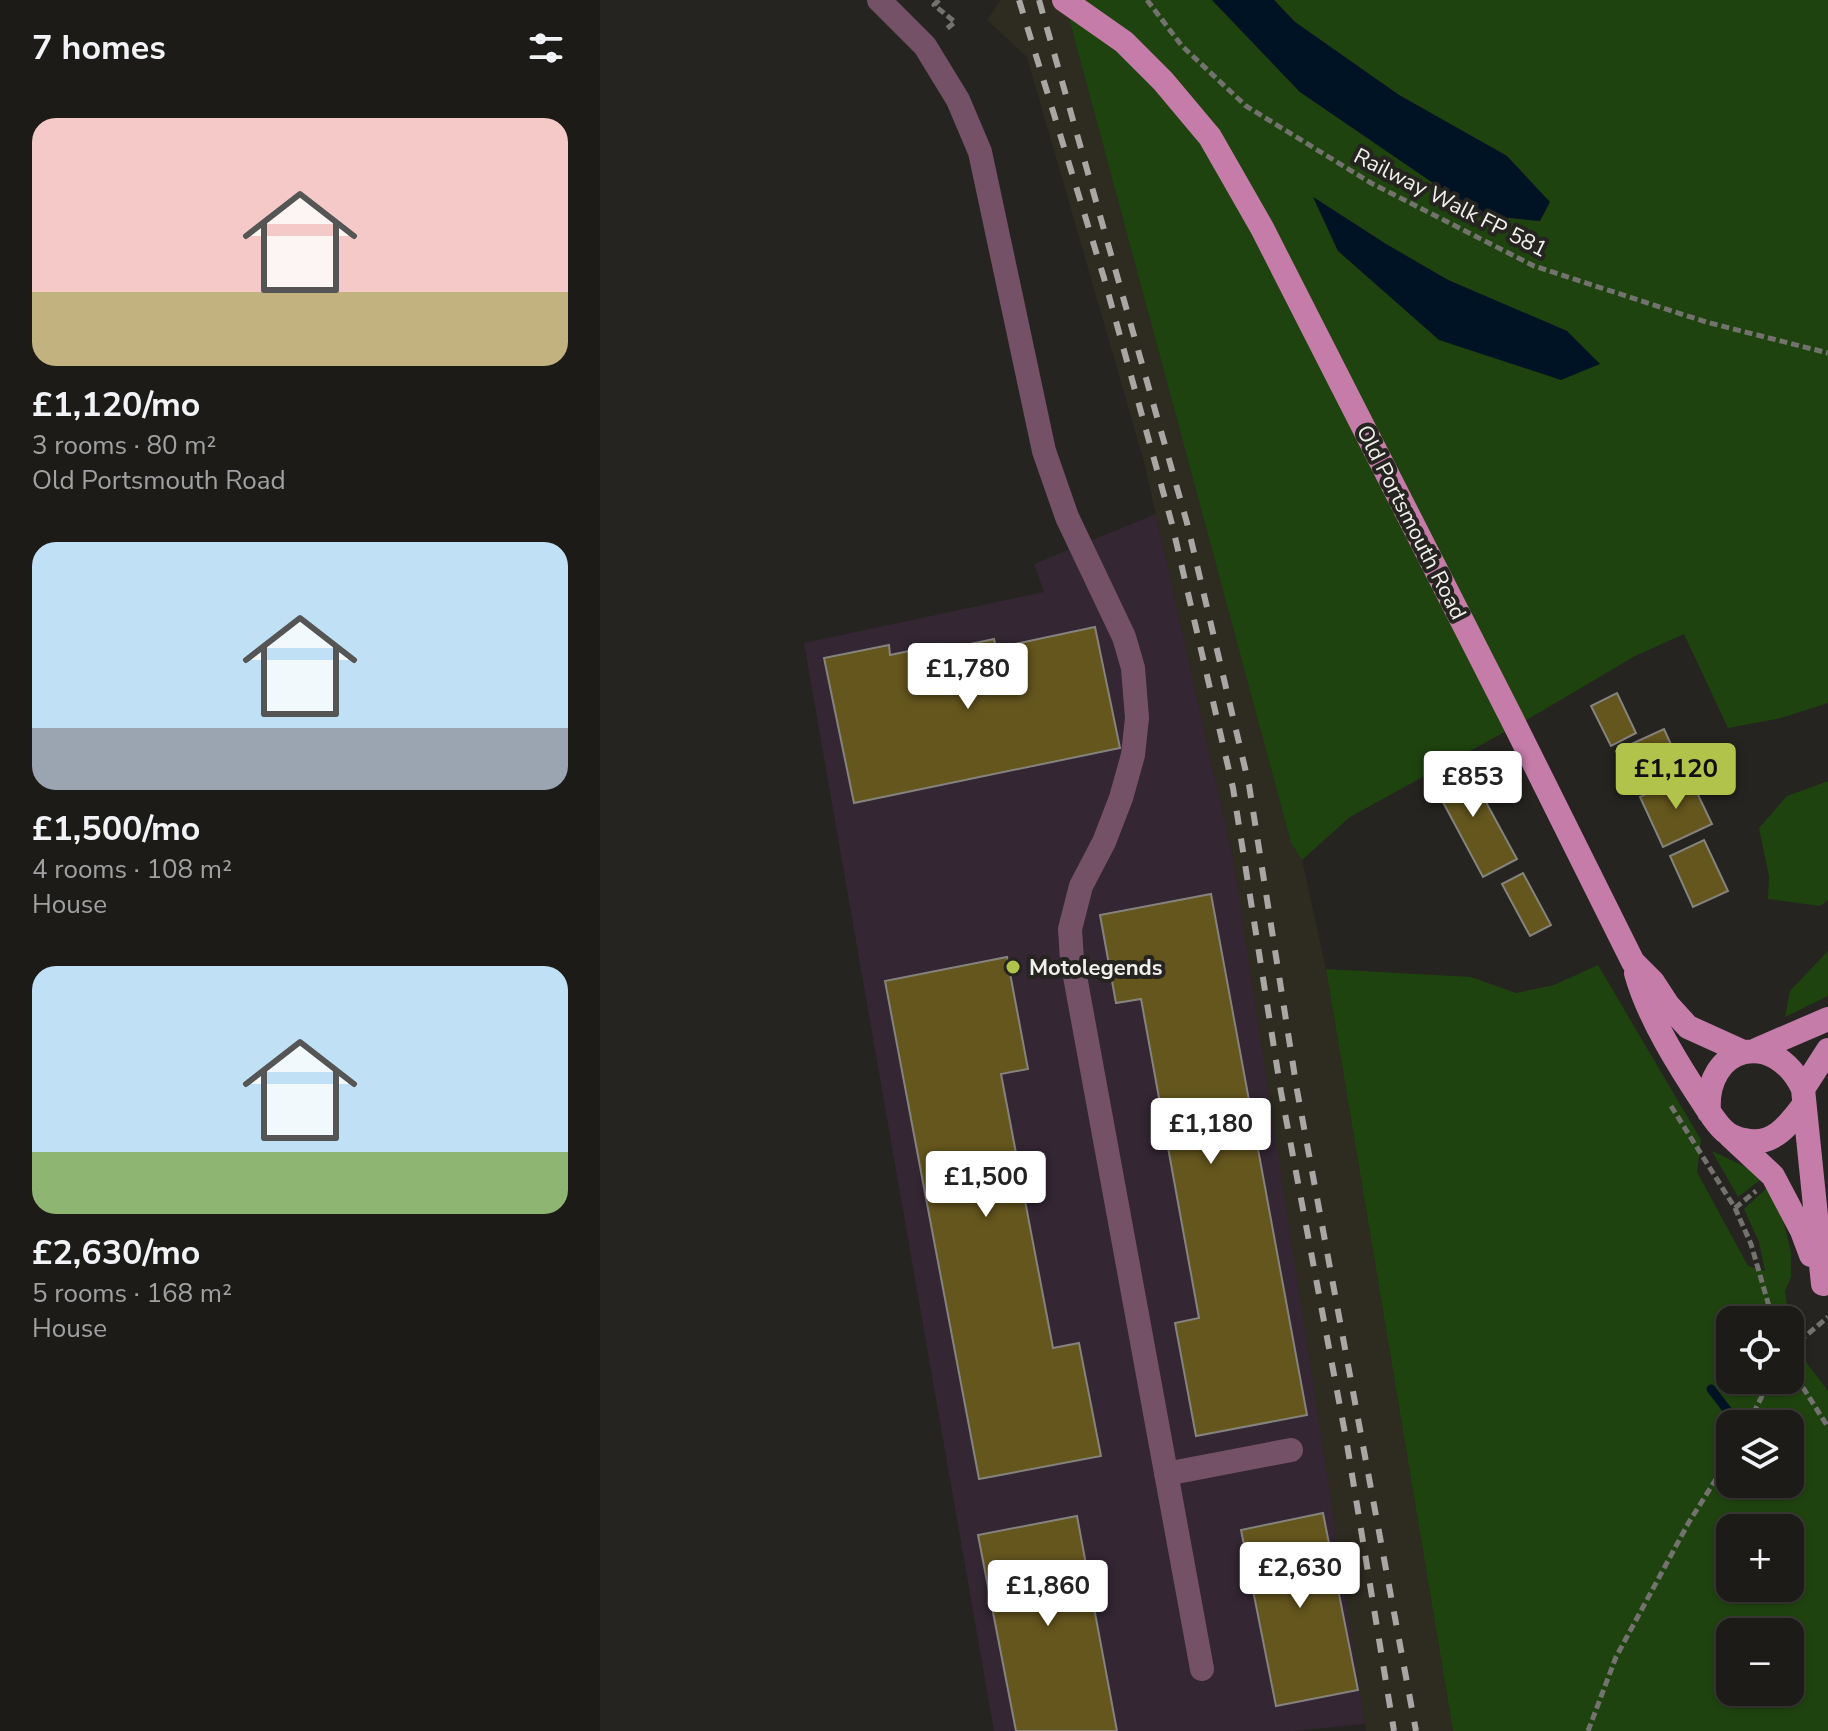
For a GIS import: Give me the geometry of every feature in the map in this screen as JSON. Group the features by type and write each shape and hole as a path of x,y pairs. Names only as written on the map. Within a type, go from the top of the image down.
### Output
{"main road":[{"name":"Old Portsmouth Road","path":"1064,0 1124,42 1163,81 1210,137 1262,228 1633,962 1688,1027 1749,1051"},
{"path":"1633,962 1642,994 1684,1073 1709,1112 1773,1176 1802,1231 1825,1292"},
{"path":"1709,1112 1708,1096 1713,1080 1725,1062 1828,1019"},
{"path":"1726,1132 1745,1140 1759,1141 1773,1138 1784,1130 1828,1050"},
{"path":"1749,1051 1771,1054 1785,1063 1796,1075 1803,1097 1825,1292"}],"lane":[{"path":"879,0 925,46 958,100 980,152 1044,451 1067,517 1124,637 1133,668 1137,718 1133,755 1104,842 1081,886 1070,929 1072,960 1202,1669"},
{"path":"1166,1474 1291,1450"}],"path":[{"name":"Railway Walk FP 581","path":"1147,0 1182,46 1246,106 1371,183 1534,266 1706,322 1828,353"},
{"path":"1735,1208 1763,1185"},
{"path":"1804,1337 1828,1317"},
{"path":"1804,1389 1828,1427"},
{"path":"1588,1731 1616,1657 1689,1522 1716,1479"}],"shaded area":[{"path":"1001,0 1064,0 1291,843 1302,860 1326,969 1453,1731 1366,1731 1232,853 1144,462 1027,57 987,20"},
{"path":"1156,514 1232,853 1320,1357 1365,1724 1292,1731 994,1731 804,643 1044,592 1034,564"}],"green space":[{"path":"1064,0 1212,0 1300,92 1480,215 1539,221 1507,156 1399,95 1295,22 1274,0 1828,0 1828,703 1781,718 1728,728 1684,634 1635,656 1350,817 1302,860 1291,843","holes":["1315,198 1448,280 1567,331 1599,364 1338,251"]},
{"path":"1828,781 1828,900 1820,906 1768,899 1769,876 1759,828 1787,796"},
{"path":"1828,951 1828,996 1785,1017 1790,991"},
{"path":"1598,965 1701,1140 1697,1172 1748,1266 1765,1271 1759,1242 1744,1209 1767,1188 1783,1220 1791,1252 1791,1277 1785,1291 1787,1306 1716,1306 1716,1394 1804,1394 1804,1359 1828,1391 1828,1731 1453,1731 1326,969 1471,977 1516,993 1554,985"},
{"path":"1712,1151 1750,1169 1760,1180 1738,1197"}],"water":[{"path":"1212,0 1274,0 1295,22 1399,95 1507,156 1550,202 1540,221 1480,215 1300,92"},
{"path":"1313,197 1448,280 1567,331 1600,364 1561,380 1439,340 1338,251"}],"building":[{"path":"1095,627 1120,748 854,803 824,658 889,645 890,655 942,644 943,650 994,639 996,648"},
{"path":"1617,693 1636,733 1611,746 1591,706"},
{"path":"1664,729 1682,769 1634,791 1616,751"},
{"path":"1463,760 1517,859 1483,877 1430,778"},
{"path":"1688,774 1712,824 1663,847 1640,797"},
{"path":"1704,840 1728,891 1693,907 1670,856"},
{"path":"1523,873 1551,925 1530,936 1502,884"},
{"path":"1211,894 1307,1415 1196,1436 1175,1323 1199,1318 1141,999 1116,1003 1100,915"},
{"path":"1007,957 1028,1069 1001,1074 1053,1348 1079,1343 1101,1456 979,1479 885,981"},
{"path":"1323,1513 1358,1690 1276,1706 1241,1530"},
{"path":"1077,1516 1117,1731 1016,1731 978,1535"}],"waterway":[{"path":"1711,1389 1727,1410"}],"railway":[{"path":"1019,0 1104,278 1172,524 1233,788 1281,1092 1347,1444 1394,1731"},
{"path":"1039,0 1187,523 1249,785 1297,1090 1416,1731"}],"place":[{"name":"Motolegends","path":"1013,967"}]}
